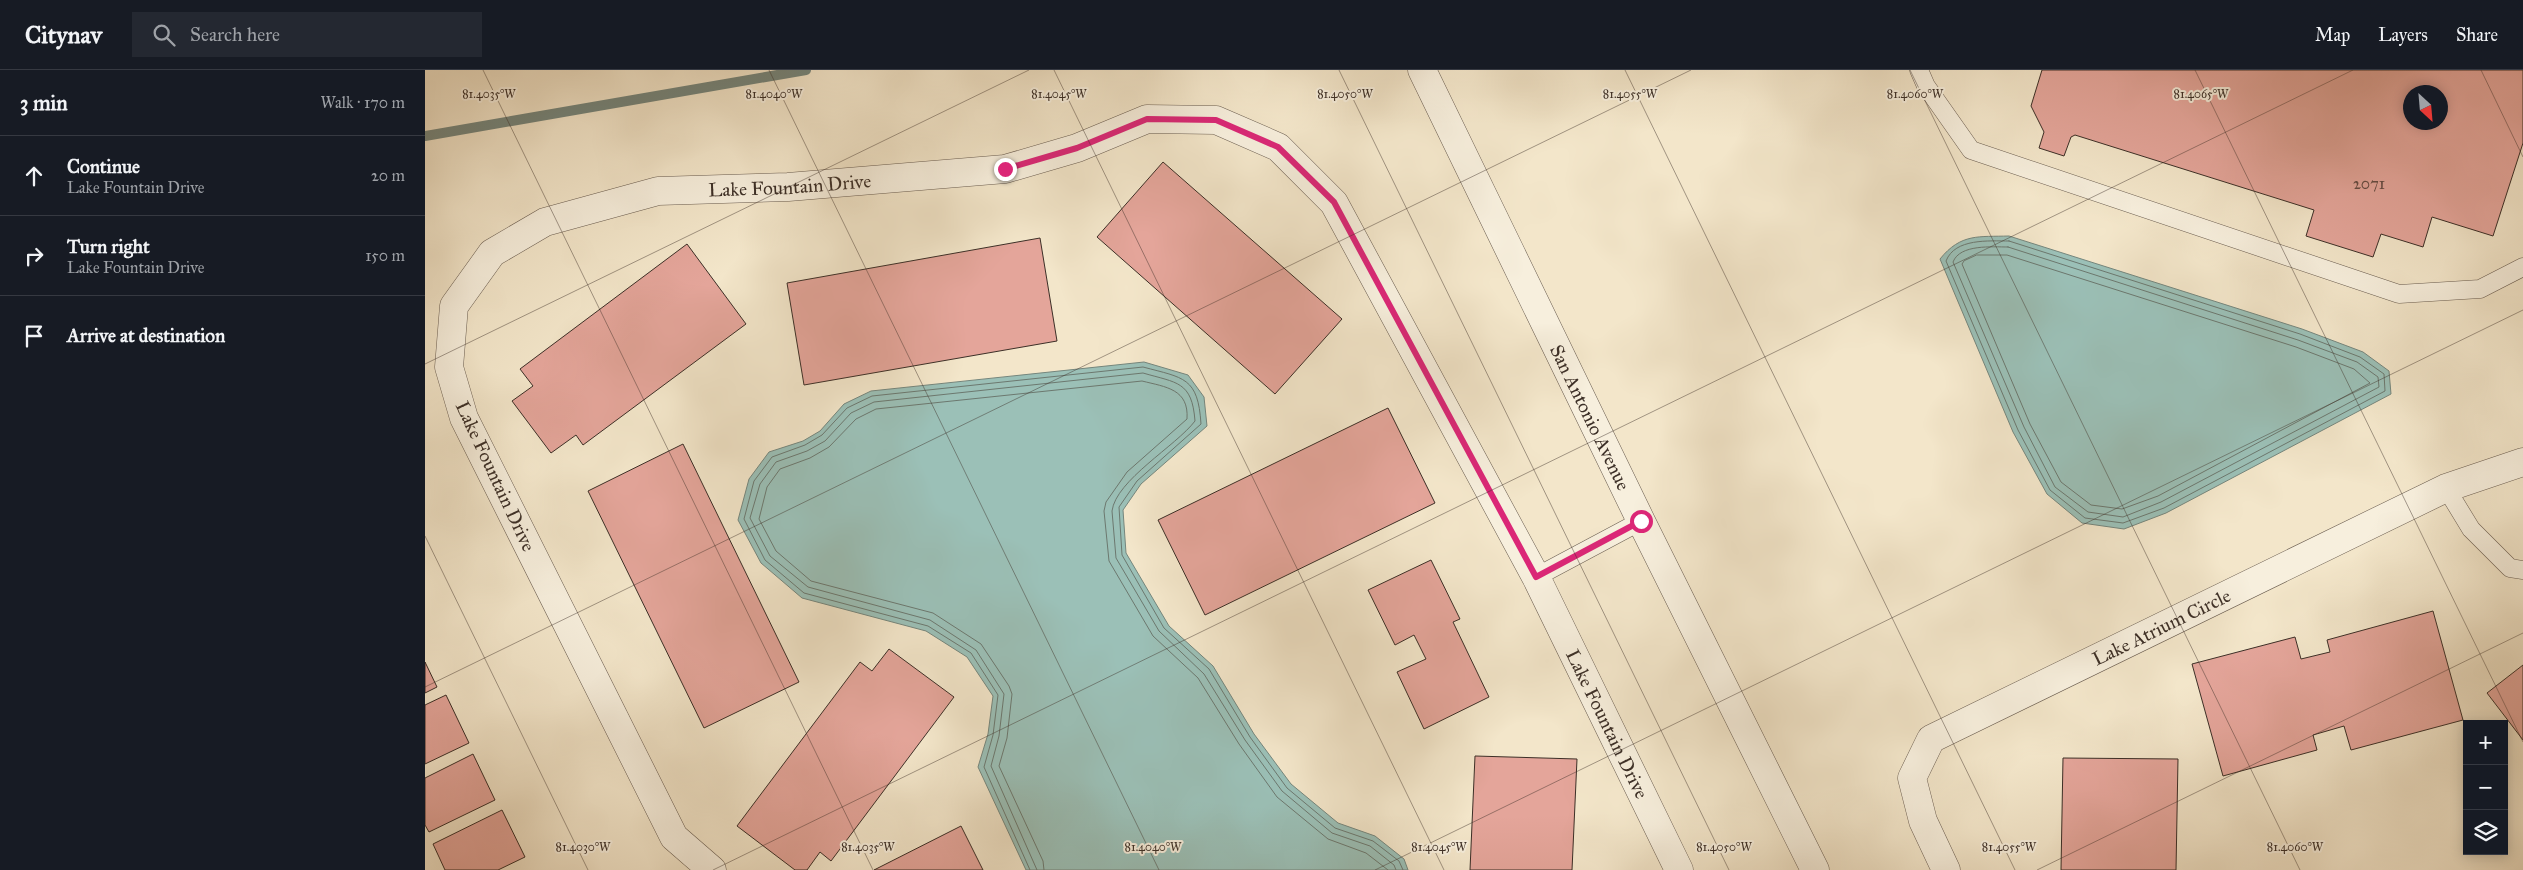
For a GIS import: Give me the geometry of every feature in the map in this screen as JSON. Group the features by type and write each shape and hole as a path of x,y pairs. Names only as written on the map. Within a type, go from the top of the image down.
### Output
{"street":[{"name":"San Antonio Avenue","path":"1422,70 1641,521 1815,870"},
{"name":"Lake Fountain Drive","path":"712,870 674,837 464,418 449,367 454,306 492,253 545,222 658,191 798,186 1005,169 1077,148 1147,119 1216,120 1278,147 1334,202 1536,577 1679,870"},
{"name":"Lake Atrium Circle","path":"1946,870 1923,821 1911,778 1931,739 2446,488 2523,462"}],"lane":[{"path":"1919,70 1926,86 1971,150 2399,294 2480,289 2523,267"},
{"path":"2446,488 2471,529 2510,568 2523,570"},
{"path":"1536,577 1641,521"}],"water":[{"path":"2009,236 2302,329 2363,352 2389,371 2391,394 2166,513 2124,529 2082,523 2047,494 2013,432 1940,259 1955,245 1971,238"},
{"path":"1144,362 1188,375 1204,397 1207,426 1141,484 1123,510 1126,553 1169,626 1213,666 1254,734 1291,784 1338,823 1375,836 1404,859 1408,870 1026,870 978,767 988,734 993,696 967,657 926,631 802,598 761,563 738,520 749,479 769,452 803,441 820,431 844,404 871,391"}],"building":[{"path":"2042,70 2523,70 2523,143 2493,236 2432,217 2423,247 2381,234 2373,257 2306,236 2314,210 2075,135 2071,137 2064,156 2039,148 2044,132 2031,106"},
{"path":"1163,162 1342,319 1275,394 1097,237"},
{"path":"1040,238 1057,341 804,385 787,283"},
{"path":"687,244 746,324 583,445 576,435 551,453 512,401 533,386 520,369"},
{"path":"1388,408 1435,503 1205,615 1158,520"},
{"path":"683,444 799,682 704,728 588,491"},
{"path":"1431,560 1460,619 1453,622 1489,697 1424,729 1397,672 1426,659 1414,635 1395,645 1368,590"},
{"path":"2433,611 2463,720 2351,750 2344,726 2313,735 2317,750 2223,776 2192,664 2295,637 2301,659 2330,652 2327,640"},
{"path":"889,649 954,697 831,861 820,852 807,870 795,870 737,826 860,662 872,671"},
{"path":"425,662 437,687 425,693"},
{"path":"2523,665 2523,740 2508,720 2487,693"},
{"path":"446,695 469,743 425,764 425,705"},
{"path":"473,754 495,800 429,832 425,825 425,778"},
{"path":"1475,756 1577,759 1572,870 1470,870"},
{"path":"2063,758 2178,759 2176,870 2061,870"},
{"path":"502,810 525,857 498,870 445,870 433,844"},
{"path":"961,826 983,870 874,870"}],"waterway":[{"path":"425,136 806,70"}],"route":[{"path":"1005,169 1077,148 1147,119 1216,120 1278,147 1334,202 1536,577 1641,521"}]}
